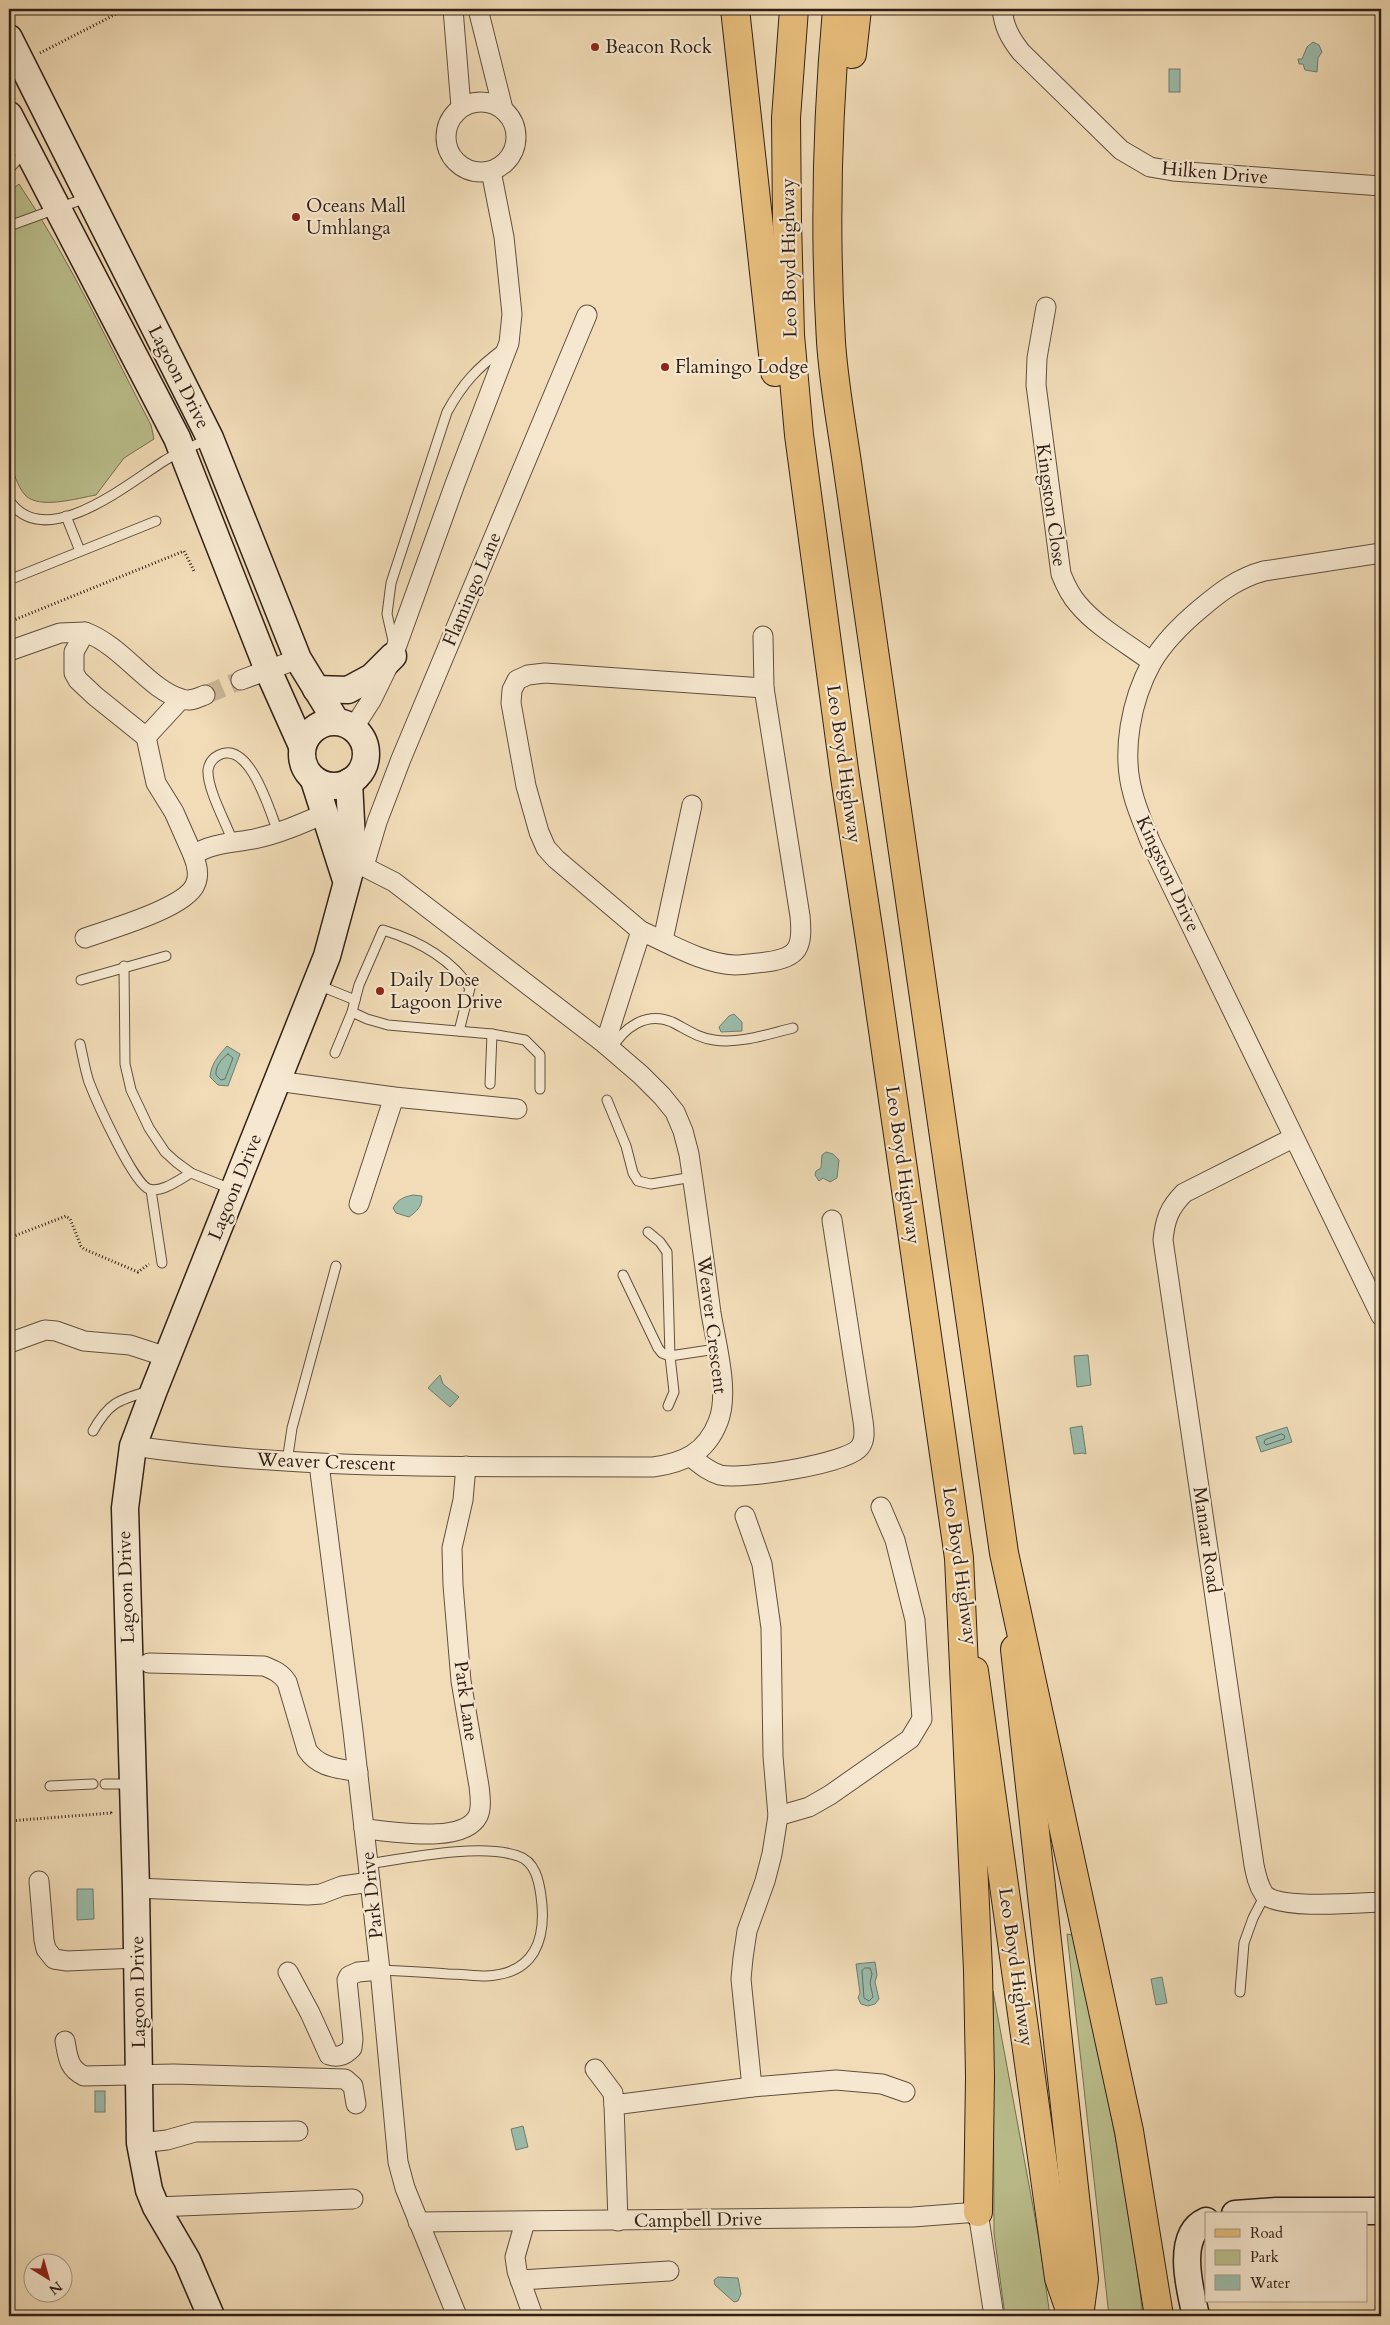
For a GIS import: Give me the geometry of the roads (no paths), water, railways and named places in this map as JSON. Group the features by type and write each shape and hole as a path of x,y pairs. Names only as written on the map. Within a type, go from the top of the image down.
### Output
{"main road":[{"path":"735,9 783,438 805,598 844,777"},
{"name":"Leo Boyd Highway","path":"794,9 786,118 790,335 799,435 844,777 871,946 959,1558 1059,2278 1072,2316"},
{"name":"Leo Boyd Highway","path":"838,9 829,106 826,226 831,344 1004,1553 1084,2279 1079,2316"},
{"path":"849,478 842,283 845,128 857,9"},
{"path":"1004,1553 1128,2131 1159,2316"},
{"path":"959,1558 978,1970 980,2077 978,2212"}],"street":[{"path":"453,9 461,107"},
{"path":"478,9 503,109"},
{"name":"Hilken Drive","path":"1002,9 1006,30 1021,52 1121,150 1150,167 1173,171 1381,186"},
{"name":"Lagoon Drive","path":"9,38 15,65 89,196 210,438 298,659 316,690 345,724"},
{"path":"482,101 494,103 511,117 516,127 516,144 509,159 501,167 490,171 468,170 451,157 446,146 445,135 450,120 461,107 482,101"},
{"name":"Lagoon Drive","path":"9,115 18,159 58,208 182,450 268,670 302,746"},
{"path":"345,724 372,699 394,653 455,484 510,343 512,314 504,237 490,171"},
{"name":"Kingston Close","path":"1046,307 1037,358 1036,385 1061,574 1069,592 1078,605 1092,618 1152,662"},
{"name":"Flamingo Lane","path":"350,865 377,822 401,759 586,315"},
{"name":"Kingston Drive","path":"1381,553 1292,566 1246,576 1224,588 1174,633 1152,662 1134,704 1129,740 1129,768 1132,793 1150,841 1381,1316"},
{"path":"244,608 272,597"},
{"path":"85,632 74,652 74,673 78,680 146,737 156,783 174,812 193,855 198,876 196,884 185,898 168,907 85,938"},
{"path":"9,650 60,633 85,632 108,643 154,683 181,699 195,699 205,695"},
{"path":"763,636 764,688 802,934 795,953 786,958 736,965 701,957 641,931 556,859 546,848 526,786 513,723 512,690 517,680 528,675 545,673 764,688"},
{"path":"316,690 348,690 372,677 394,653"},
{"path":"241,680 298,659"},
{"path":"146,737 181,699"},
{"path":"314,780 331,786 349,782 362,769 366,752 360,734 345,724 318,725 305,738 302,746 303,765 314,780 324,814 350,865"},
{"name":"Lagoon Drive","path":"211,2316 187,2260 156,2207 149,2190 140,2143 136,1888 124,1516 133,1446 316,985 338,923 350,865 349,782"},
{"path":"663,940 692,805"},
{"path":"193,855 207,848 278,832 324,814"},
{"name":"Weaver Crescent","path":"133,1446 191,1454 319,1464 653,1468 690,1457 706,1444 718,1423 723,1405 693,1177 683,1131 675,1112 662,1096 608,1047 394,882 350,865"},
{"path":"608,1047 641,931"},
{"path":"277,1081 394,1097 517,1109"},
{"path":"359,1204 394,1097"},
{"name":"Manaar Road","path":"1265,1895 1259,1885 1254,1865 1163,1240 1165,1220 1172,1204 1184,1193 1293,1138"},
{"path":"690,1457 709,1470 721,1475 754,1475 810,1466 853,1453 860,1448 863,1441 863,1427 832,1220"},
{"path":"9,1343 45,1330 56,1331 84,1341 130,1345 167,1357"},
{"name":"Park Drive","path":"319,1464 358,1772 380,1970 398,2162 405,2188 418,2222 457,2316"},
{"name":"Park Lane","path":"364,1829 438,1834 454,1833 470,1826 478,1816 481,1801 461,1681 452,1585 452,1548 463,1500 466,1466"},
{"path":"778,1816 809,1807 830,1795 910,1739 922,1720 915,1620 895,1540 881,1507"},
{"path":"745,1516 762,1564 771,1628 773,1756 778,1816 767,1872 747,1932 743,1958 741,1979 752,2087"},
{"path":"149,1663 264,1666 273,1669 283,1675 287,1682 308,1750 312,1756 330,1767 358,1772"},
{"path":"136,1888 308,1895 321,1894 369,1873"},
{"path":"39,1881 44,1940 46,1948 54,1959 67,1961 137,1958"},
{"path":"1265,1895 1274,1901 1293,1904 1381,1902"},
{"path":"288,1972 310,2013 325,2050 329,2055 336,2057 348,2052 352,2048 348,1976 358,1972 380,1970"},
{"path":"65,2041 70,2066 84,2076 174,2074 345,2080 353,2086 356,2104"},
{"path":"595,2069 613,2093 618,2221"},
{"path":"614,2104 752,2087 844,2081 882,2084 905,2092"},
{"path":"140,2143 167,2140 195,2132 298,2131"},
{"path":"156,2207 352,2198"},
{"path":"1263,2212 1381,2211"},
{"path":"978,2212 988,2316"},
{"name":"Campbell Drive","path":"418,2222 913,2217 978,2212"},
{"path":"525,2222 515,2257 520,2280 533,2316"},
{"path":"1196,2316 1189,2282 1187,2246 1193,2232 1204,2222"},
{"path":"520,2280 670,2271"}],"lane":[{"path":"9,226 89,196"},
{"path":"394,653 387,614 391,583 447,412 460,388 479,366 510,343"},
{"path":"9,500 14,508 26,515 40,519 66,516 100,503 182,450 210,438"},
{"path":"66,516 80,551"},
{"path":"9,580 156,521"},
{"path":"233,842 212,789 208,770 210,762 216,756 224,753 232,753 240,757 250,768 278,832"},
{"path":"335,1052 352,1012 359,985 383,930 426,946 465,980 470,988 470,997 459,1031"},
{"path":"81,980 124,966 166,956"},
{"path":"124,966 124,1056 131,1090 156,1141 176,1162 191,1173 234,1190"},
{"path":"316,985 355,1000"},
{"path":"352,1012 388,1025 492,1034 525,1040 540,1055 540,1089"},
{"path":"608,1047 627,1028 654,1020 672,1022 696,1036 715,1041 749,1039 794,1028"},
{"path":"490,1084 492,1034"},
{"path":"80,1044 89,1082 127,1163 142,1186 151,1190 161,1188 191,1173"},
{"path":"607,1100 638,1181 651,1184 693,1177"},
{"path":"151,1190 161,1259"},
{"path":"648,1232 660,1242 667,1252 670,1356 674,1392 668,1406"},
{"path":"287,1462 292,1428 336,1266"},
{"path":"623,1275 662,1353 670,1356 716,1349"},
{"path":"94,1430 103,1413 113,1404 124,1398 154,1390"},
{"path":"50,1786 93,1784"},
{"path":"105,1784 133,1784"},
{"path":"369,1873 457,1852 507,1853 521,1856 528,1861 537,1876 544,1914 540,1940 534,1953 525,1963 511,1971 487,1976 380,1970"},
{"path":"1240,1992 1244,1943 1253,1918 1265,1895"}],"water":[{"path":"1313,42 1319,45 1322,52 1318,58 1317,72 1305,70 1303,64 1299,64 1298,59 1302,59 1307,47"},
{"path":"1169,69 1180,69 1180,92 1169,92"},
{"path":"734,1014 742,1022 742,1031 721,1032 719,1027 729,1016"},
{"path":"227,1046 240,1054 228,1086 218,1085 210,1077 211,1072 216,1060"},
{"path":"826,1152 833,1154 839,1160 837,1178 830,1182 823,1178 819,1181 815,1175 816,1171 821,1168 822,1155"},
{"path":"413,1195 422,1196 417,1211 409,1217 396,1213 393,1208 397,1202"},
{"path":"1088,1355 1091,1385 1077,1387 1074,1356"},
{"path":"440,1375 443,1384 459,1397 450,1407 428,1388"},
{"path":"1082,1426 1086,1454 1074,1454 1070,1428"},
{"path":"1287,1427 1292,1442 1261,1452 1256,1437"},
{"path":"77,1889 93,1889 94,1919 77,1920"},
{"path":"875,1962 877,1975 875,1982 879,1999 875,2004 868,2006 861,2004 858,1998 860,1993 856,1964"},
{"path":"1162,1977 1167,2003 1156,2005 1151,1979"},
{"path":"95,2091 105,2091 105,2112 95,2112"},
{"path":"523,2126 528,2147 516,2150 511,2129"},
{"path":"718,2277 738,2278 741,2294 738,2301 734,2302 715,2285 714,2280"}],"tunnel":[{"path":"205,695 241,680"}],"place":[{"name":"Beacon Rock","path":"595,47"},
{"name":"Oceans Mall Umhlanga","path":"296,217"},
{"name":"Flamingo Lodge","path":"665,367"},
{"name":"Daily Dose Lagoon Drive","path":"380,991"}]}
